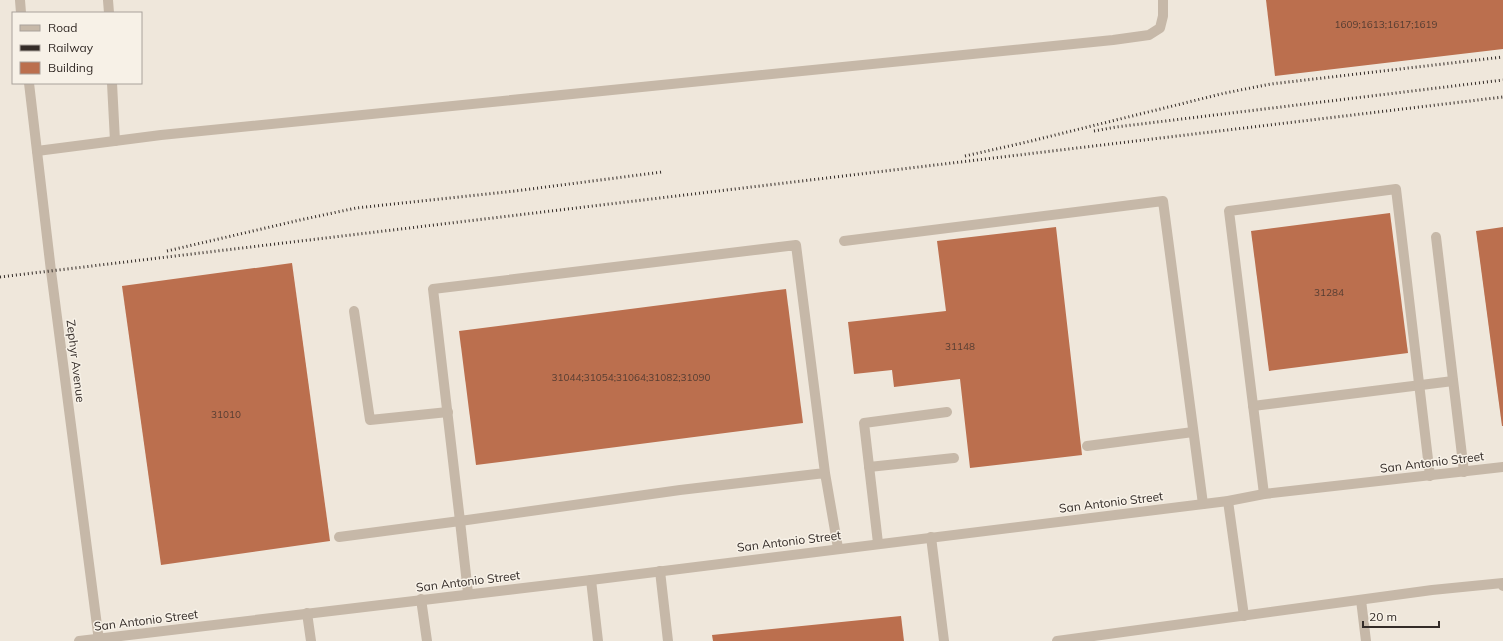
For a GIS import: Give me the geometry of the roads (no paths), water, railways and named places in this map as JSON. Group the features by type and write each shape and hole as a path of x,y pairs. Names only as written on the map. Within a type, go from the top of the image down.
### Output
{"street":[{"path":"20,0 21,12"},
{"path":"108,0 109,12"},
{"path":"37,151 161,135 1113,40 1149,35 1160,28 1163,16 1163,0"},
{"name":"Zephyr Avenue","path":"30,84 51,271 99,640"},
{"path":"112,84 115,141"},
{"path":"1264,494 1229,211 1396,189 1430,476"},
{"path":"844,241 1163,201 1202,504"},
{"path":"1436,237 1464,472"},
{"path":"468,593 433,289 796,245 824,473 838,548"},
{"path":"354,311 370,420 448,412"},
{"path":"1253,406 1453,381"},
{"path":"878,543 864,423 946,412"},
{"path":"1087,446 1193,432"},
{"path":"869,467 954,458"},
{"name":"San Antonio Street","path":"79,641 99,640 468,593 591,580 878,543 1228,501 1264,494 1503,467"},
{"path":"339,537 680,490 824,473"},
{"path":"1228,501 1244,616"},
{"path":"930,537 944,641"},
{"path":"660,571 668,641"},
{"path":"591,580 598,641"},
{"path":"1057,641 1432,590 1503,583 1503,586"},
{"path":"421,599 427,641"},
{"path":"1361,600 1366,641"},
{"path":"307,613 312,641"}],"railway":[{"path":"965,156 1225,93 1271,84 1503,57"},
{"path":"1094,131 1116,127 1503,80"},
{"path":"0,277 1503,97"},
{"path":"167,251 356,208 515,191 662,172"}]}
